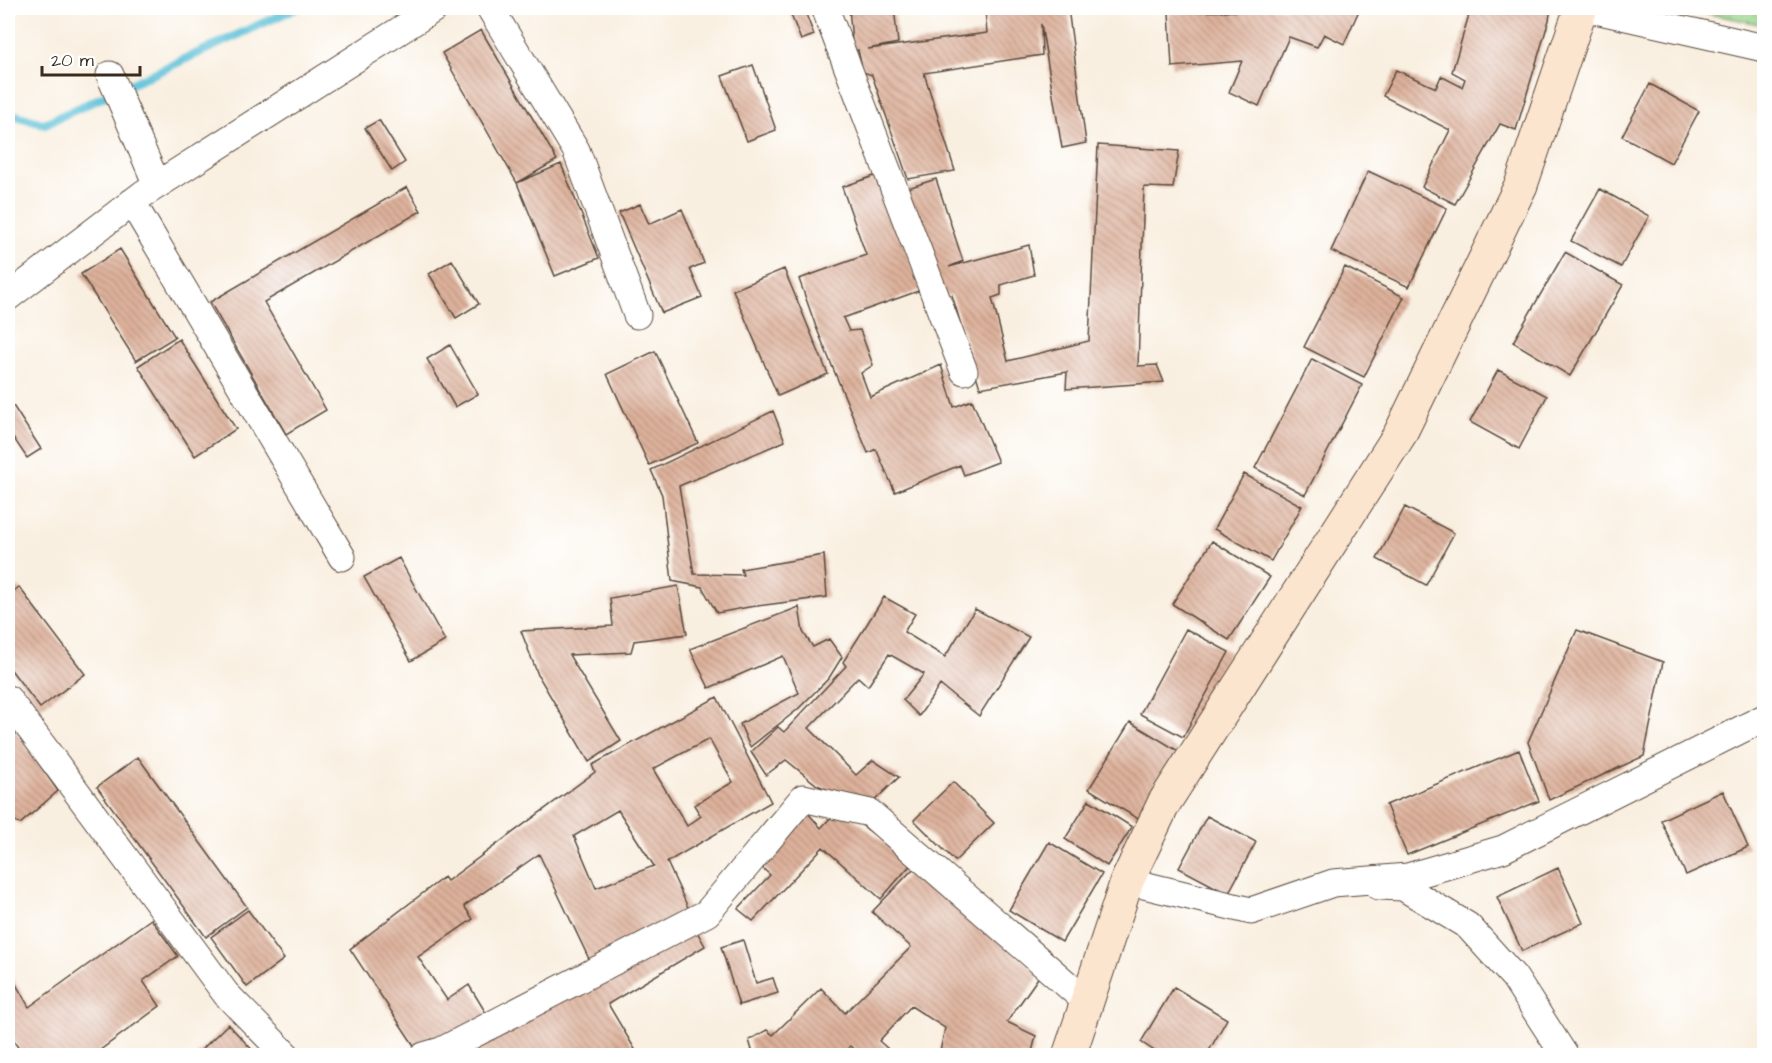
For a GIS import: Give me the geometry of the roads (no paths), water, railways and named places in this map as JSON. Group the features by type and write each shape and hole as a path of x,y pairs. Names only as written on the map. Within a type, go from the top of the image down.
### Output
{"main road":[{"path":"1069,1056 1127,881 1164,803 1400,434 1521,186 1581,8"}],"street":[{"path":"8,297 157,185 435,8"},
{"path":"490,8 576,150 637,315"},
{"path":"825,8 964,371"},
{"path":"1587,8 1764,48"},
{"path":"112,80 157,185"},
{"path":"132,202 342,557"},
{"path":"8,699 226,994 287,1056"},
{"path":"1127,881 1251,911 1333,883 1408,877 1503,849 1764,718"},
{"path":"424,1056 441,1051 707,913 803,798 870,813 1087,1002"},
{"path":"1333,883 1404,887 1468,926 1514,977 1565,1056"}],"waterway":[{"path":"8,113 44,124 296,8"}]}
